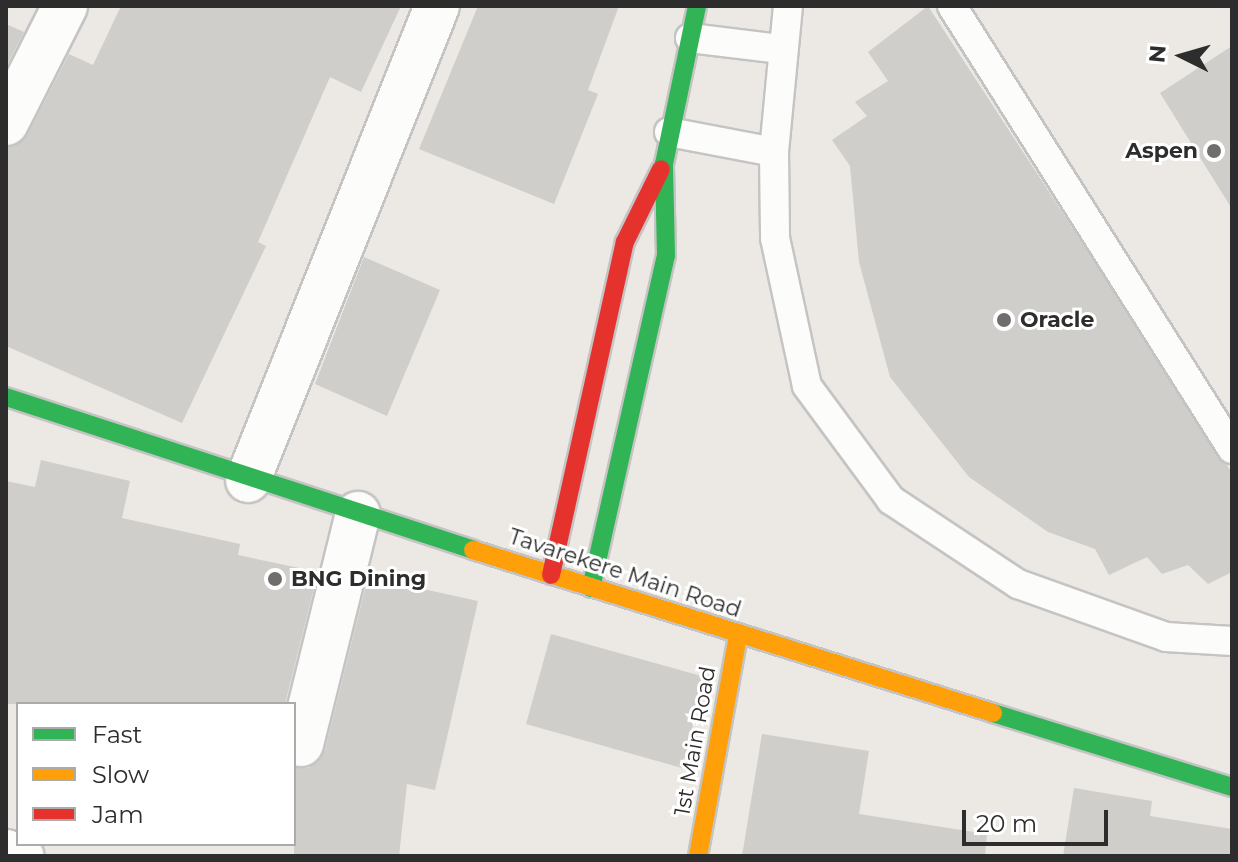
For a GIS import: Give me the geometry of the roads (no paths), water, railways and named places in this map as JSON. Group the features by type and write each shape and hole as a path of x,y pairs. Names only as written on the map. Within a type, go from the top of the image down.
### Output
{"main road":[{"path":"591,588 666,255 664,164 697,6"},
{"path":"551,575 625,242 664,164"},
{"name":"Tavarekere Main Road","path":"6,397 248,480 1232,787"},
{"name":"1st Main Road","path":"698,856 738,635"}],"street":[{"path":"6,123 65,6"},
{"path":"248,480 437,6"},
{"path":"301,744 358,514"},
{"path":"6,852 21,856"}],"lane":[{"path":"788,6 781,49 774,152 775,238 807,386 891,500 1018,584 1166,637 1232,641"},
{"path":"952,6 1232,449"},
{"path":"690,38 781,49"},
{"path":"669,132 774,152"}],"place":[{"name":"Aspen","path":"1214,151"},
{"name":"Oracle","path":"1004,320"},
{"name":"BNG Dining","path":"275,579"}]}
